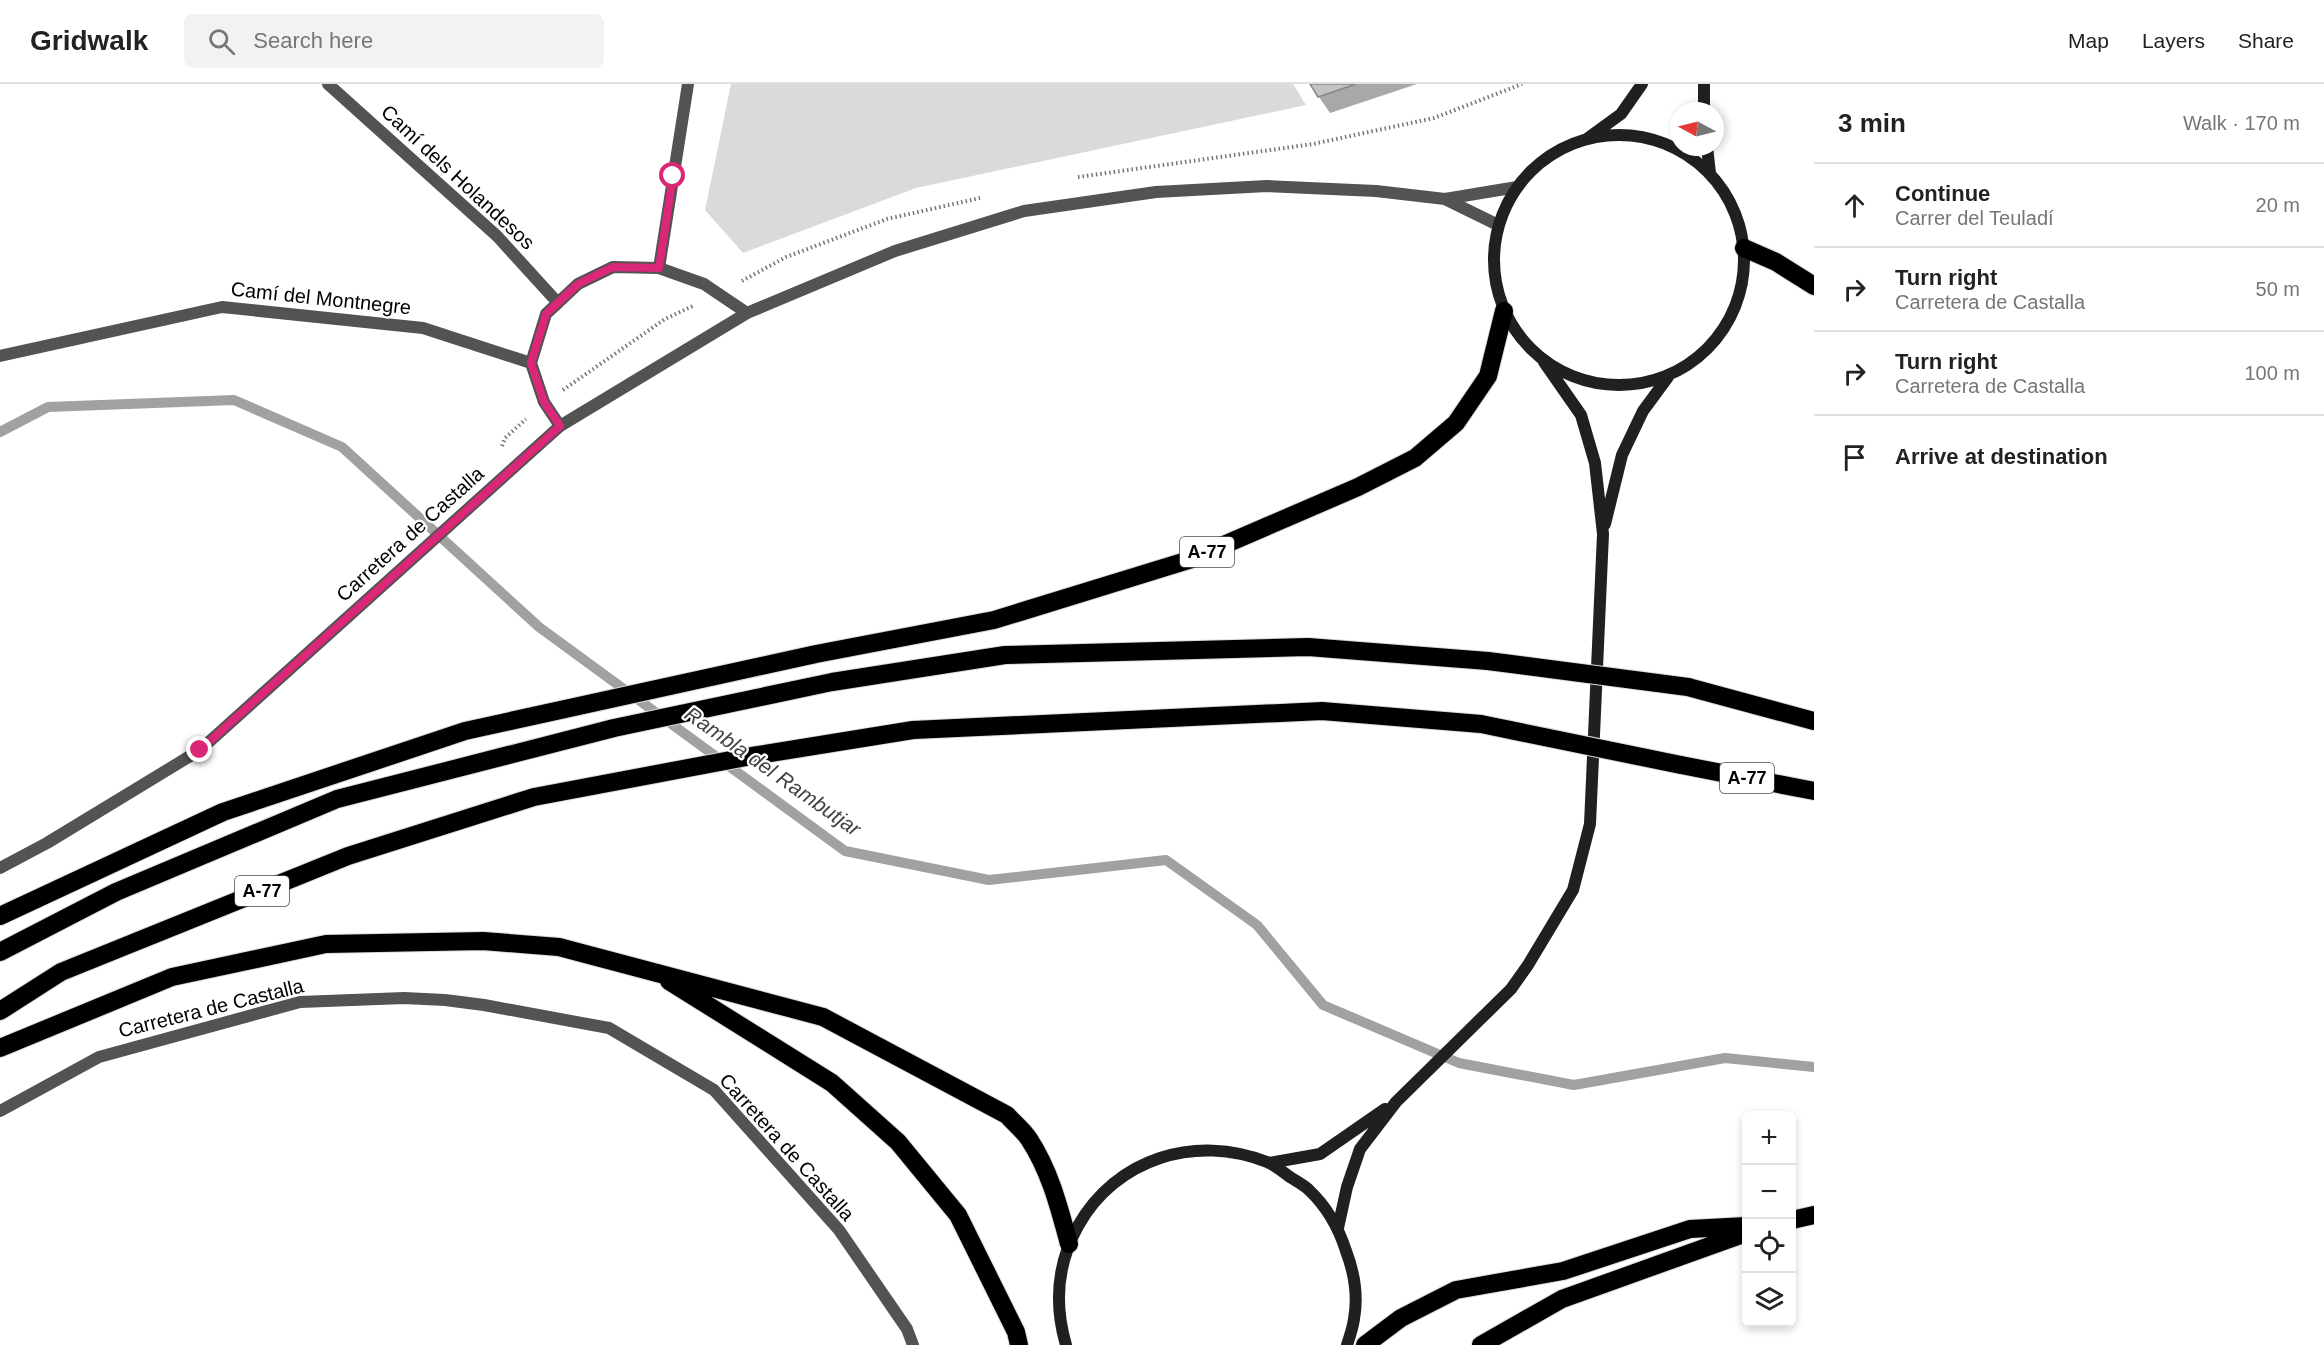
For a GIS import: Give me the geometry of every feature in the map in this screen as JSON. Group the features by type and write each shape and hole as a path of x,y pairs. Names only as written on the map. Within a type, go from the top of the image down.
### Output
{"highway":[{"path":"1744,248 1776,262 1814,286"},
{"name":"A-77","path":"0,916 223,812 465,731 816,654 994,620 1189,560 1367,482 1415,458 1456,423 1488,376 1504,311"},
{"path":"0,952 116,892 337,799 485,759 614,728 832,682 1005,655 1308,647 1488,661 1688,687 1814,721"},
{"name":"A-77","path":"0,1011 61,972 348,856 534,797 752,756 913,730 1322,711 1481,724 1814,791"},
{"path":"0,1048 172,977 326,944 483,941 559,946 823,1017 1007,1115 1028,1138 1044,1166 1054,1190 1069,1244"},
{"path":"653,970 832,1083 898,1142 958,1215 1016,1332 1019,1345"},
{"path":"1796,1219 1814,1215"},
{"path":"1365,1345 1401,1318 1456,1290 1563,1271 1690,1229 1742,1226"},
{"path":"1481,1345 1562,1299 1742,1234"}],"main road":[{"path":"1338,1228 1347,1187 1360,1149 1396,1102 1511,988 1528,965 1573,890 1590,824 1603,534 1595,463 1581,415 1544,362 1521,339 1504,311 1495,284 1493,254 1498,225 1517,187 1548,156 1587,138 1621,114 1642,84"},
{"path":"1704,84 1704,102"},
{"path":"1544,362 1583,382 1626,386 1668,377 1701,356 1727,325 1742,288 1744,248 1734,208 1710,173 1684,153 1654,139 1621,134 1587,138"},
{"path":"1708,156 1710,173"},
{"path":"1603,534 1622,455 1643,411 1668,377"},
{"path":"1269,1163 1320,1154 1396,1102"},
{"path":"1066,1345 1060,1322 1059,1282 1069,1244 1088,1208 1117,1180 1152,1160 1191,1150 1230,1151 1269,1163 1309,1190 1338,1228 1354,1271 1355,1317 1347,1345"}],"street":[{"name":"Camí dels Holandesos","path":"328,84 497,236 558,303"},
{"path":"659,268 688,84"},
{"name":"Carretera de Castalla","path":"0,868 46,843 200,750 560,426 747,313 895,251 1024,210 1156,192 1267,186 1376,191 1445,199"},
{"path":"1445,199 1517,187"},
{"path":"1445,199 1498,225"},
{"path":"560,426 544,402 531,363 546,314 578,284 613,267 659,268 704,284 747,313"},
{"name":"Camí del Montnegre","path":"0,356 222,307 423,328 531,363"},
{"name":"Carretera de Castalla","path":"0,1111 99,1057 300,1002 404,998 445,1000 609,1028 714,1090 839,1230 907,1329 913,1345"}],"shaded area":[{"path":"731,84 1293,84 1306,105 916,188 743,253 705,210"}],"building":[{"path":"1310,84 1356,84 1318,97"}],"waterway":[{"name":"Rambla del Rambutjar","path":"0,432 48,407 234,400 342,447 539,627 845,851 989,880 1166,860 1257,925 1323,1005 1459,1063 1574,1085 1725,1058 1814,1067"}],"route":[{"path":"200,750 560,426 544,402 531,363 546,314 578,284 613,267 659,268 673,176"}]}
